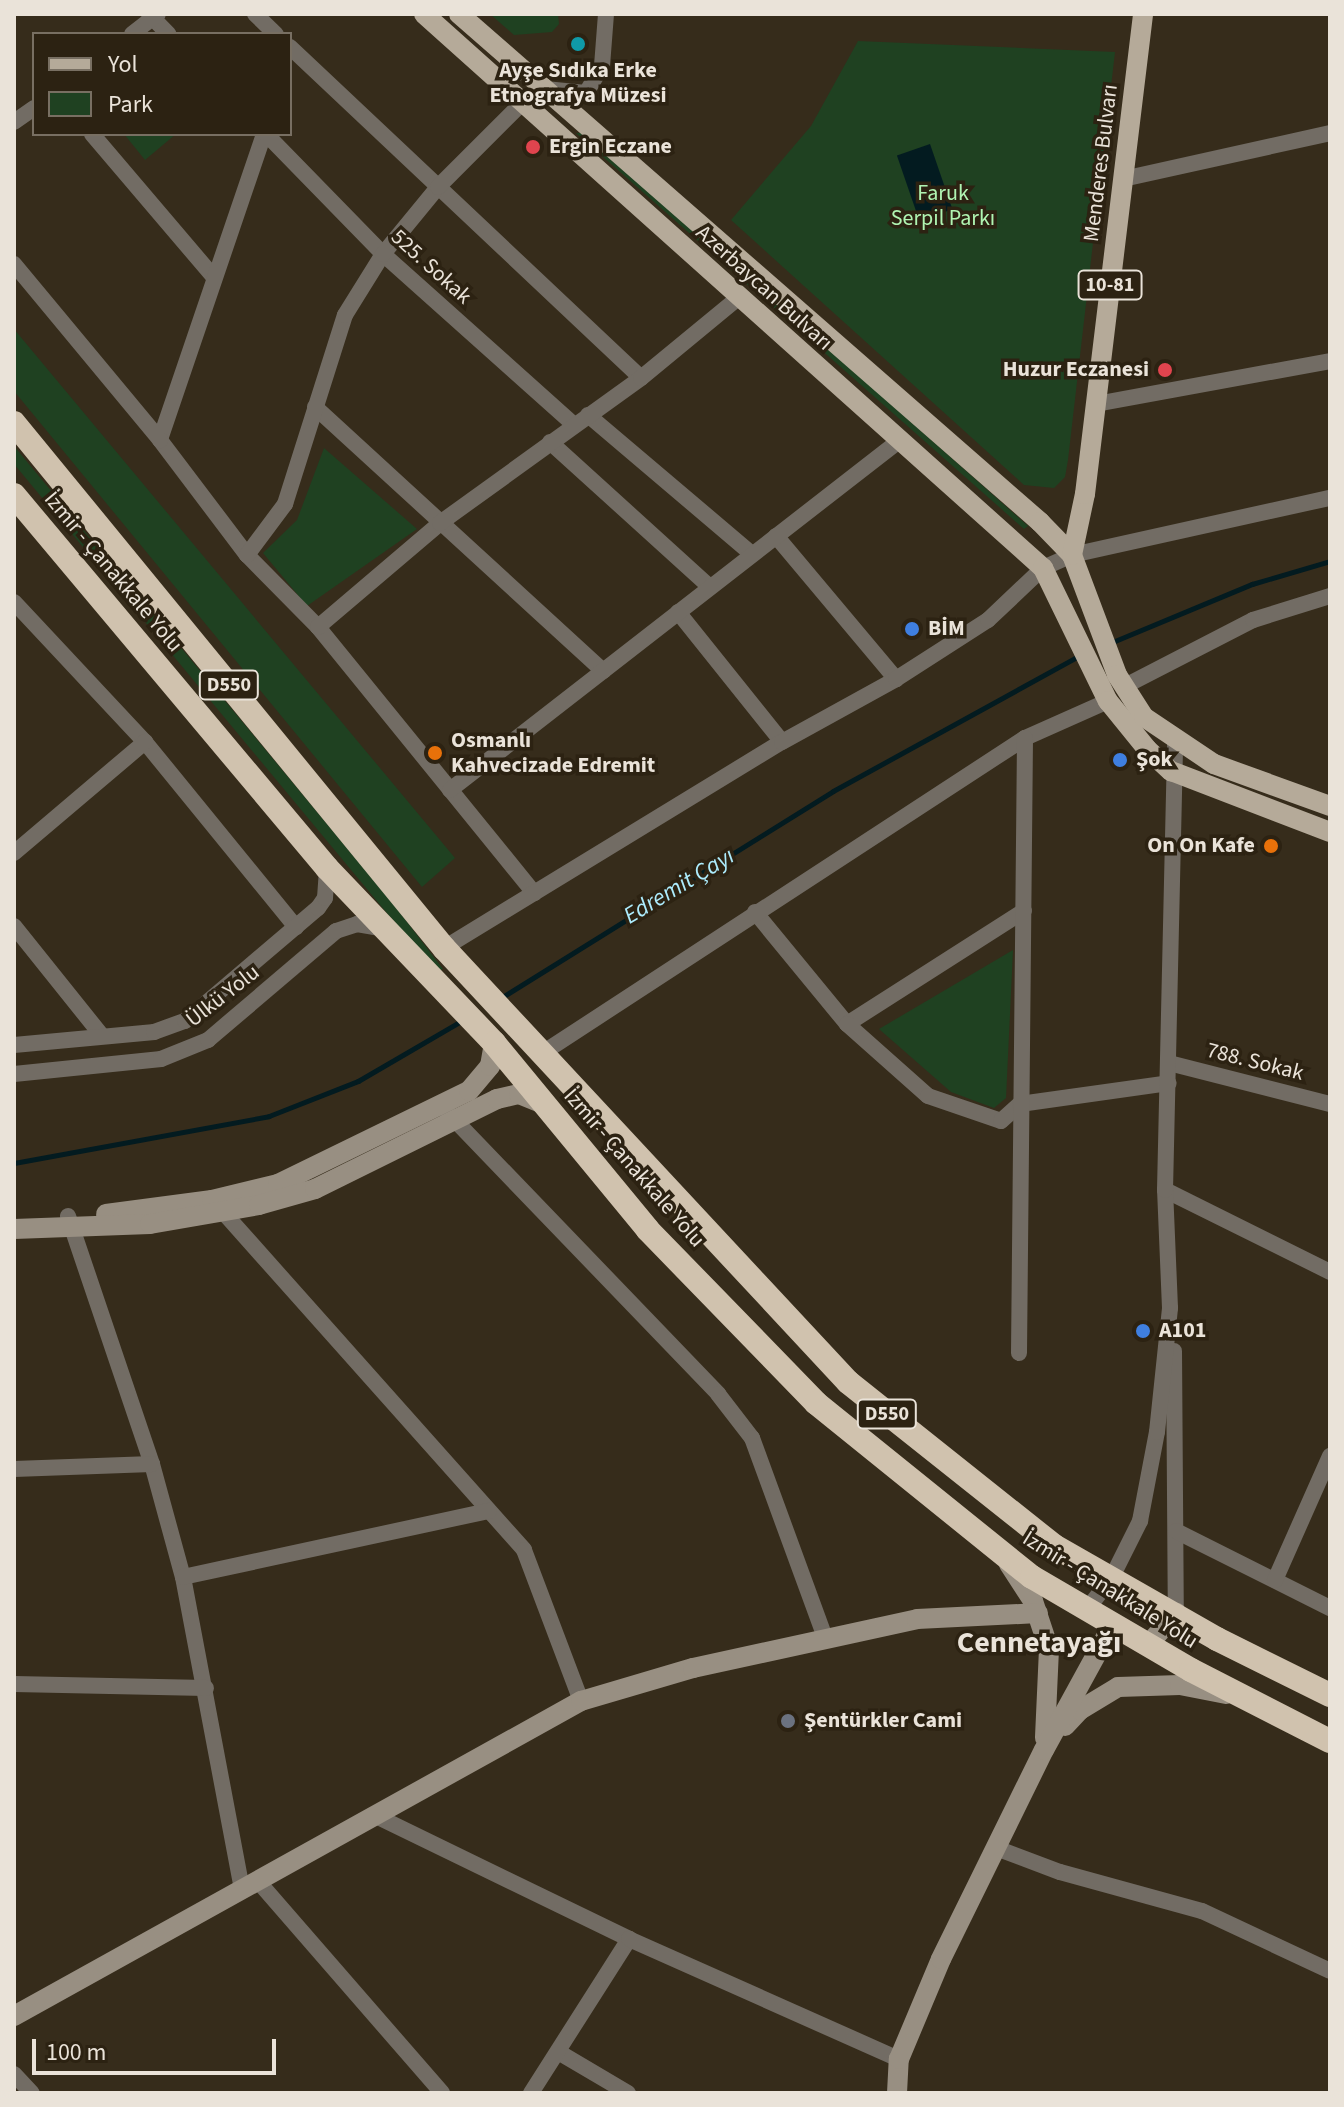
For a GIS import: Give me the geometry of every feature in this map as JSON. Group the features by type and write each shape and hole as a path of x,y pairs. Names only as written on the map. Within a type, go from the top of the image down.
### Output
{"highway":[{"name":"İzmir - Çanakkale Yolu","path":"14,423 447,952 848,1382 976,1489 1054,1546 1330,1695"},
{"name":"İzmir - Çanakkale Yolu","path":"14,495 327,868 392,931 493,1041 648,1230 816,1403 999,1551 1148,1645 1330,1741"}],"main road":[{"name":"Azerbaycan Bulvarı","path":"424,14 1043,568 1112,687"},
{"name":"Azerbaycan Bulvarı","path":"459,14 1072,555"},
{"name":"Menderes Bulvarı","path":"1072,555 1096,404 1143,14"},
{"path":"1072,555 1122,723 1171,771 1330,832"},
{"path":"1112,687 1175,742 1214,764 1330,806"}],"street":[{"path":"255,14 274,32"},
{"path":"247,555 285,504 345,315 383,254 438,187 521,104 545,89 586,93 602,66 606,14"},
{"path":"134,32 153,15 166,32"},
{"path":"292,49 641,378"},
{"path":"14,122 32,109"},
{"path":"1123,179 1330,133"},
{"path":"94,136 212,275"},
{"path":"160,440 212,275 264,136"},
{"name":"525. Sokak","path":"267,136 383,254 581,420 752,554"},
{"path":"14,264 160,440 247,555 318,627 534,893"},
{"path":"318,627 440,523 641,378 738,298"},
{"path":"1096,404 1330,361"},
{"path":"315,407 603,671"},
{"path":"450,790 900,440"},
{"path":"550,442 710,587"},
{"path":"447,952 534,893 782,742 896,679 988,620 1043,568 1072,555 1330,498"},
{"path":"776,536 896,679"},
{"path":"541,1054 1025,738 1112,687 1253,620 1330,596"},
{"path":"14,602 145,742 296,927"},
{"path":"678,612 782,742"},
{"path":"1019,1353 1025,738"},
{"path":"14,853 145,742"},
{"path":"1148,1645 1176,1613 1177,1402 1165,1190 1169,1083 1171,771 1175,742"},
{"name":"Ülkü Yolu","path":"14,1045 154,1032 185,1021 296,927 325,898 327,868"},
{"path":"847,1024 1024,911"},
{"path":"755,912 847,1024 928,1096 1001,1121 1020,1104 1169,1083"},
{"name":"Ülkü Yolu","path":"14,1074 161,1059 208,1040 336,931 357,924 392,931"},
{"path":"14,926 102,1036"},
{"path":"14,1217 150,1224 217,1206 315,1189 448,1112 490,1066 493,1041"},
{"name":"788. Sokak","path":"1169,1063 1330,1104"},
{"path":"448,1112 519,1094 544,1104"},
{"path":"448,1112 718,1394 752,1438 825,1638"},
{"path":"1165,1190 1330,1272"},
{"path":"217,1206 524,1550 581,1701"},
{"path":"14,1229 70,1222"},
{"path":"70,1222 152,1464 183,1577 250,1884 442,2093"},
{"path":"1088,1608 1112,1577 1140,1521 1157,1432 1170,1308"},
{"path":"1275,1580 1330,1456"},
{"path":"14,1469 152,1464"},
{"path":"183,1577 489,1511"},
{"path":"1176,1531 1330,1608"},
{"path":"999,1551 1038,1613 1049,1649 1044,1750"},
{"path":"14,2016 581,1701 693,1668 917,1619 1038,1613"},
{"path":"897,2093 899,2059 941,1959 1044,1750 1113,1624"},
{"path":"14,1684 206,1688"},
{"path":"1044,1750 1080,1710 1118,1687 1180,1685 1247,1699"},
{"path":"374,1815 629,1939 899,2059"},
{"path":"996,1848 1060,1872 1202,1911 1330,1971"},
{"path":"531,2093 560,2053 629,1939"},
{"path":"560,2053 628,2093"},
{"path":"14,2074 32,2093"}],"green space":[{"path":"490,14 558,14 559,24 552,32 514,35"},
{"name":"Faruk Serpil Parkı","path":"858,41 1115,52 1068,460 1065,477 1054,488 1024,485 731,220 811,126"},
{"path":"576,133 586,133 1028,526 1024,529"},
{"path":"126,136 174,136 145,160"},
{"path":"14,329 455,858 422,887 14,391"},
{"path":"14,446 394,905 443,969 438,971 386,912 14,464"},
{"path":"324,448 417,529 307,606 263,553 297,520"},
{"path":"1013,950 1006,1098 994,1108 951,1092 879,1029"}],"water":[{"path":"930,144 952,209 919,221 897,155"}],"waterway":[{"name":"Edremit Çayı","path":"1110,643 1252,584 1330,561"},
{"name":"Edremit Çayı","path":"499,999 833,791 1079,656"},
{"name":"Edremit Çayı","path":"14,1163 269,1116 358,1081 463,1020"}],"place":[{"name":"Ayşe Sıdıka Erke Etnografya Müzesi","path":"578,44"},
{"name":"Ergin Eczane","path":"533,147"},
{"name":"Huzur Eczanesi","path":"1165,370"},
{"name":"BİM","path":"912,629"},
{"name":"Osmanlı Kahvecizade Edremit","path":"435,753"},
{"name":"Şok","path":"1120,760"},
{"name":"On On Kafe","path":"1271,846"},
{"name":"A101","path":"1143,1331"},
{"name":"Şentürkler Cami","path":"788,1721"}],"district":[{"name":"Cennetayağı","path":"1039,1643"}]}
